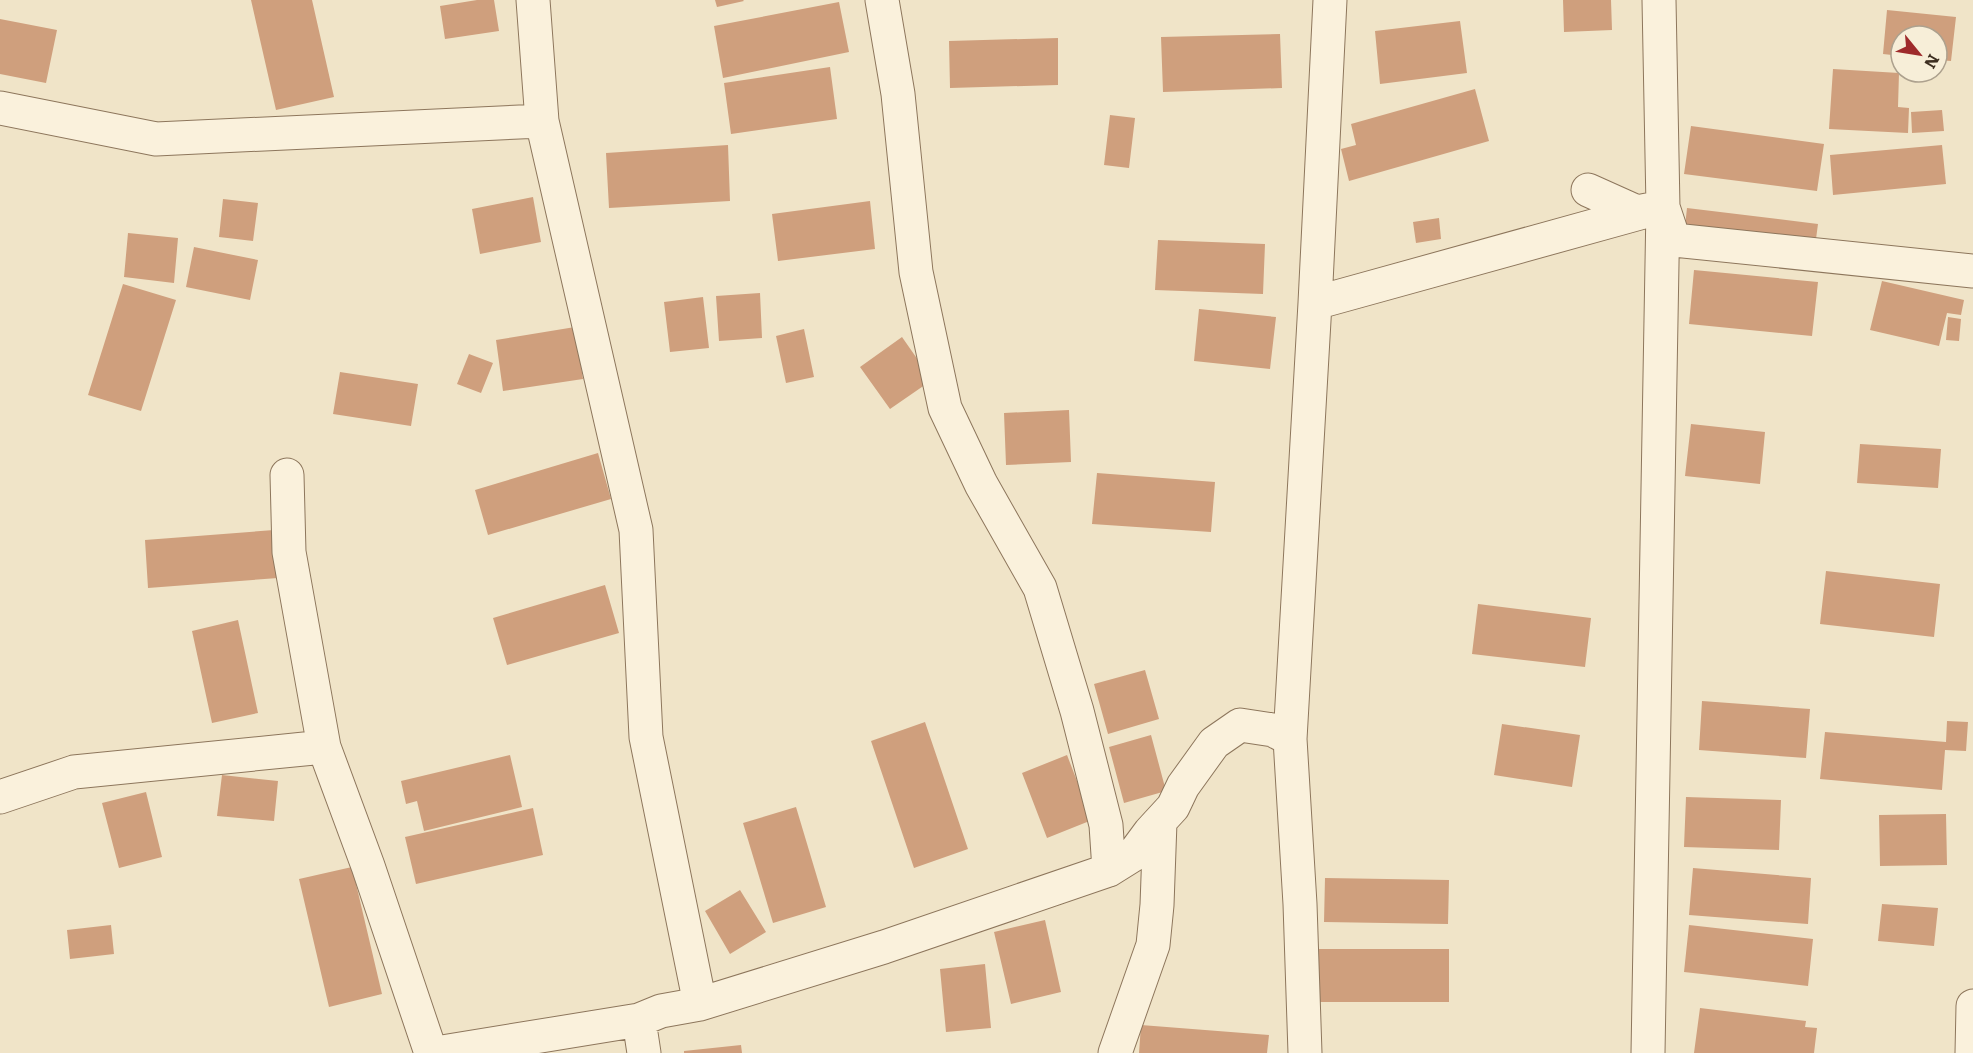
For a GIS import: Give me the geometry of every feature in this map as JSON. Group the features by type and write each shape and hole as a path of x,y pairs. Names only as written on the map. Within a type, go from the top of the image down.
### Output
{"street":[{"path":"533,0 542,121 636,530 646,737 700,1004"},
{"path":"882,0 898,94 916,272 945,408 981,484 1040,588 1077,711 1106,825 1109,870"},
{"path":"1305,1053 1300,904 1290,739 1330,0"},
{"path":"1648,1053 1663,207 1659,0"},
{"path":"0,108 156,139 542,121"},
{"path":"1588,190 1637,212 1663,207"},
{"path":"1315,303 1663,207"},
{"path":"1663,207 1674,240 1973,271"},
{"path":"287,475 289,552 324,747 368,866 431,1053"},
{"path":"436,1053 639,1020 660,1011 700,1004 884,947 1109,870 1133,855 1173,807 1183,786 1214,743 1240,725 1273,730 1290,739"},
{"path":"0,797 74,772 324,747"},
{"path":"1114,1053 1153,945 1160,822"},
{"path":"1972,1053 1973,1006"},
{"path":"639,1020 644,1053"}],"building":[{"path":"251,0 312,0 334,97 276,110"},
{"path":"477,0 494,0 499,31 445,39 440,6"},
{"path":"715,0 743,0 744,1 717,7"},
{"path":"1563,0 1611,0 1612,30 1564,32"},
{"path":"839,2 849,52 723,78 714,26"},
{"path":"1887,10 1956,17 1951,61 1949,61 1949,24 1889,24 1889,55 1883,54"},
{"path":"0,19 57,30 46,83 0,74"},
{"path":"1460,21 1467,73 1380,84 1375,31"},
{"path":"1280,34 1282,88 1163,92 1161,37"},
{"path":"1058,38 1058,85 950,88 949,41"},
{"path":"830,67 837,119 731,134 724,83"},
{"path":"1833,69 1889,72 1889,84 1899,84 1898,107 1909,108 1908,133 1829,129"},
{"path":"1475,89 1489,141 1349,181 1341,149 1356,145 1351,124"},
{"path":"1942,110 1944,131 1912,133 1911,112"},
{"path":"1110,115 1135,118 1129,168 1104,165"},
{"path":"1691,126 1824,144 1817,191 1684,174"},
{"path":"728,145 730,201 609,208 606,153"},
{"path":"1942,145 1946,184 1833,195 1830,155"},
{"path":"533,197 541,242 480,254 472,209"},
{"path":"223,199 258,203 253,241 219,237"},
{"path":"870,201 875,249 778,261 772,214"},
{"path":"1687,208 1818,224 1812,269 1682,254"},
{"path":"1439,218 1441,239 1416,243 1413,222"},
{"path":"128,233 178,238 174,283 124,277"},
{"path":"1158,240 1265,244 1263,294 1155,290"},
{"path":"194,247 258,260 250,300 186,287"},
{"path":"1694,270 1818,282 1812,336 1689,324"},
{"path":"1882,281 1964,300 1961,315 1947,313 1939,346 1870,330"},
{"path":"123,284 176,300 141,411 88,395"},
{"path":"760,293 762,338 719,341 716,296"},
{"path":"703,297 709,348 670,352 664,302"},
{"path":"1199,309 1276,317 1270,369 1194,361"},
{"path":"1948,317 1961,319 1959,341 1946,340"},
{"path":"575,327 583,379 503,391 496,340"},
{"path":"804,329 814,377 786,383 776,336"},
{"path":"902,337 932,380 890,409 860,367"},
{"path":"469,354 493,363 481,393 457,384"},
{"path":"340,372 418,384 411,426 333,414"},
{"path":"1069,410 1071,462 1006,465 1004,413"},
{"path":"1691,424 1765,432 1760,484 1685,476"},
{"path":"1860,444 1941,449 1938,488 1857,483"},
{"path":"598,453 611,499 488,535 475,490"},
{"path":"1097,473 1215,482 1211,532 1092,524"},
{"path":"274,530 278,578 148,588 145,540"},
{"path":"1826,571 1940,584 1934,637 1820,624"},
{"path":"605,585 619,633 507,665 493,618"},
{"path":"1478,604 1591,618 1585,667 1472,654"},
{"path":"238,620 258,713 212,723 192,631"},
{"path":"1145,670 1159,719 1108,734 1094,684"},
{"path":"1702,701 1810,709 1806,758 1699,750"},
{"path":"1947,721 1968,722 1966,751 1945,750 1942,790 1820,779 1825,732 1946,742"},
{"path":"925,722 968,849 914,868 871,741"},
{"path":"1502,724 1580,735 1572,787 1494,775"},
{"path":"1151,735 1166,791 1124,803 1109,747"},
{"path":"510,755 522,807 424,831 417,801 406,804 401,781"},
{"path":"1067,755 1092,820 1047,838 1022,773"},
{"path":"222,775 278,781 274,821 217,816"},
{"path":"146,792 162,857 119,868 102,803"},
{"path":"1686,797 1781,800 1779,850 1684,847"},
{"path":"796,807 826,907 773,923 743,823"},
{"path":"533,808 543,855 416,884 405,837"},
{"path":"1946,814 1947,865 1880,866 1879,815"},
{"path":"352,867 382,994 329,1007 299,879"},
{"path":"1693,868 1811,878 1808,924 1689,915"},
{"path":"1325,878 1449,880 1448,924 1324,922"},
{"path":"740,890 766,932 730,954 705,911"},
{"path":"1882,904 1938,908 1934,946 1878,941"},
{"path":"1045,920 1061,992 1011,1004 994,932"},
{"path":"111,925 114,954 70,959 67,930"},
{"path":"1689,925 1813,939 1808,986 1684,972"},
{"path":"1318,949 1449,949 1449,1002 1318,1002"},
{"path":"985,964 991,1028 946,1032 940,969"},
{"path":"1700,1008 1806,1021 1805,1027 1817,1028 1814,1053 1694,1053"},
{"path":"1141,1025 1269,1035 1267,1053 1139,1053"},
{"path":"741,1045 742,1053 684,1053 684,1051"}]}
